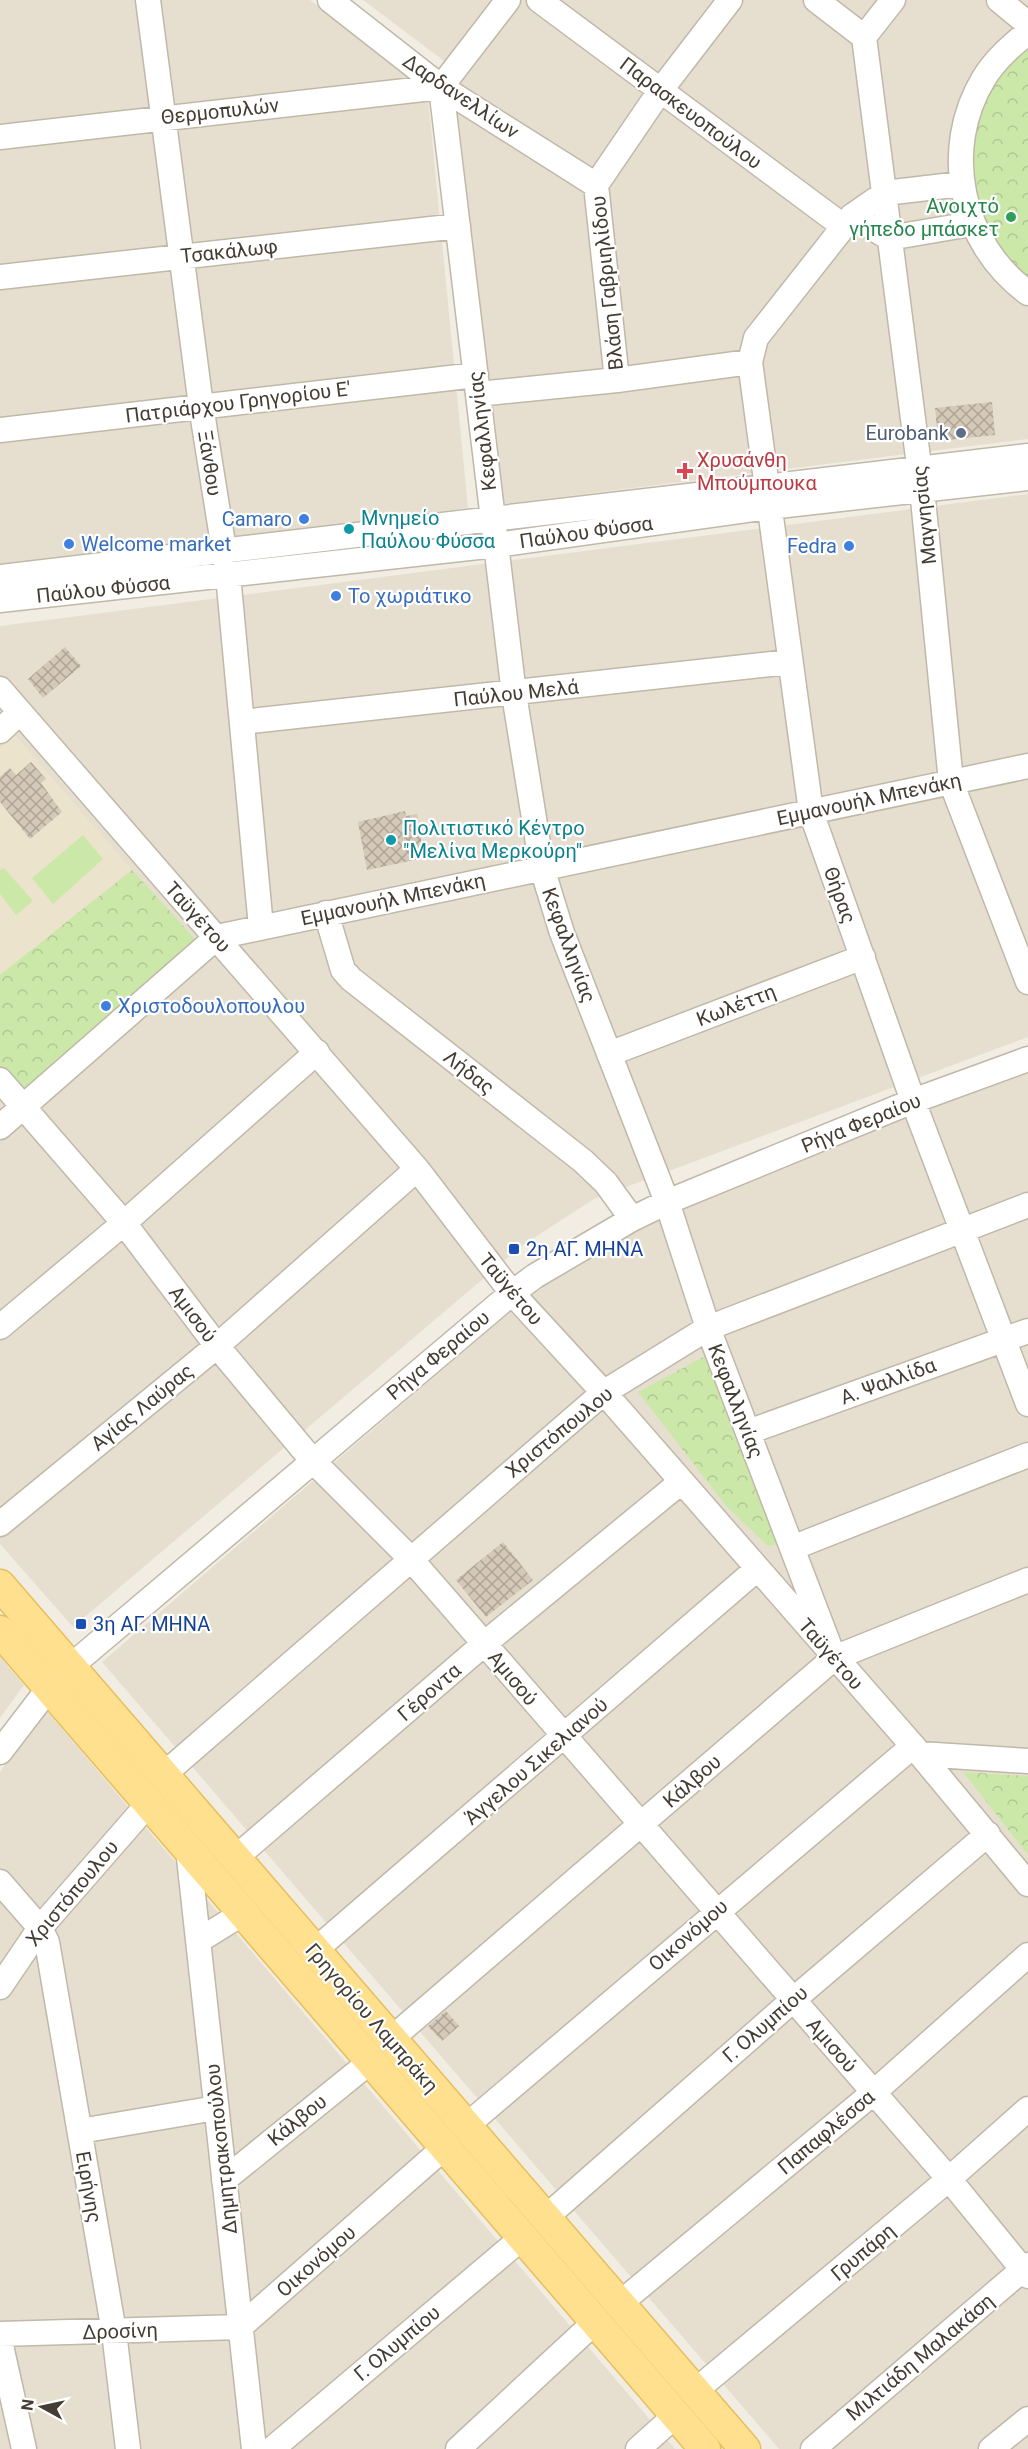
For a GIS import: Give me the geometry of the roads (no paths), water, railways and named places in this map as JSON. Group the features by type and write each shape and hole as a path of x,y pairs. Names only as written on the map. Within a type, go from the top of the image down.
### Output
{"main road":[{"name":"Γρηγορίου Λαμπράκη","path":"0,1585 745,2449"},
{"name":"Γρηγορίου Λαμπράκη","path":"0,1631 705,2449"}],"street":[{"name":"Ξάνθου","path":"148,0 201,406 226,564 261,927"},
{"name":"Δαρδανελλίων","path":"330,0 441,87 596,185"},
{"path":"441,87 508,0"},
{"name":"Παρασκευοπούλου","path":"539,0 660,91 847,221 889,238"},
{"path":"596,185 660,91 730,0"},
{"path":"816,0 864,37 892,0"},
{"path":"999,0 1028,24"},
{"path":"1028,32 1006,50 984,78 969,109 960,143 961,184 971,224 986,252 1011,281 1028,293"},
{"name":"Μαγνησίας","path":"864,37 921,479 951,782 1028,982"},
{"name":"Θερμοπυλών","path":"0,137 441,87"},
{"name":"Κεφαλληνίας","path":"441,87 514,694 542,868 562,933 667,1202 708,1329 834,1658"},
{"path":"750,362 756,338 847,221 885,194 961,184"},
{"name":"Βλάση Γαβριηλίδου","path":"596,185 617,380"},
{"path":"889,238 971,224"},
{"name":"Τσακάλωφ","path":"0,277 458,226"},
{"name":"Πατριάρχου Γρηγορίου Ε'","path":"0,430 201,406 476,385 617,380 750,362"},
{"name":"Θήρας","path":"750,362 811,812 913,1101 1028,1404"},
{"name":"Παύλου Φύσσα","path":"0,600 493,520 768,497 921,479 1028,456"},
{"name":"Παύλου Φύσσα","path":"921,479 1028,478"},
{"name":"Παύλου Φύσσα","path":"0,577 496,545 768,497"},
{"name":"Παύλου Μελά","path":"243,722 789,662"},
{"name":"Ταϋγέτου","path":"0,689 200,922 217,937 417,1169 512,1293 603,1393 916,1750 1028,1884"},
{"path":"0,730 20,712"},
{"name":"Εμμανουήλ Μπενάκη","path":"0,1127 217,937 1028,766"},
{"name":"Λήδας","path":"327,913 342,970 583,1161 606,1183 632,1219"},
{"name":"Κωλέττη","path":"609,1054 863,957"},
{"path":"0,1327 124,1223 316,1052"},
{"name":"Ρήγα Φεραίου","path":"0,1752 49,1688 71,1666 312,1460 535,1276 632,1219 667,1202 913,1101 1028,1059"},
{"name":"Αμισού","path":"0,1080 124,1223 217,1346 312,1460 410,1558 1026,2270"},
{"name":"Αγίας Λαύρας","path":"0,1524 217,1346 417,1169"},
{"name":"Χριστόπουλου","path":"163,1775 410,1558 603,1393 708,1329 1028,1205"},
{"name":"Α. Ψαλλίδα","path":"747,1431 1028,1331"},
{"path":"792,1548 1028,1455"},
{"name":"Γέροντα","path":"234,1858 484,1644 681,1482"},
{"name":"Άγγελου Σικελιανού","path":"314,1951 564,1738 757,1569"},
{"name":"Κάλβου","path":"390,2039 834,1658 1028,1580"},
{"path":"916,1750 1028,1761"},
{"name":"Οικονόμου","path":"466,2126 717,1911 916,1750"},
{"name":"Χριστόπουλου","path":"0,1987 40,1928 149,1803"},
{"name":"Γ. Ολυμπίου","path":"545,2218 793,2000 988,1834"},
{"name":"Δημητρακοπούλου","path":"188,1849 254,2449"},
{"path":"0,1882 40,1928"},
{"path":"198,1941 243,1913"},
{"name":"Ειρήνης","path":"40,1928 47,1942 114,2332 128,2449"},
{"name":"Παπαφλέσσα","path":"619,2304 873,2093 1028,1954"},
{"name":"Κάλβου","path":"224,2180 371,2061"},
{"path":"80,2131 216,2108"},
{"name":"Γρυπάρη","path":"695,2391 949,2179 1028,2109"},
{"name":"Οικονόμου","path":"240,2327 445,2147"},
{"name":"Γ. Ολυμπίου","path":"272,2449 523,2237"},
{"name":"Μιλτιάδη Μαλακάση","path":"813,2449 1026,2270"},
{"path":"458,2449 595,2322"},
{"name":"Δροσίνη","path":"0,2334 240,2327"},
{"path":"0,2341 24,2449"},
{"path":"638,2449 676,2415"},
{"path":"990,2449 1028,2419"}],"place":[{"name":"Ανοιχτό γήπεδο μπάσκετ","path":"1011,217"},
{"name":"Eurobank","path":"961,433"},
{"name":"Χρυσάνθη Μπούμπουκα","path":"685,471"},
{"name":"Camaro","path":"304,519"},
{"name":"Μνημείο Παύλου Φύσσα","path":"349,529"},
{"name":"Welcome market","path":"69,544"},
{"name":"Fedra","path":"849,546"},
{"name":"Το χωριάτικο","path":"336,596"},
{"name":"Πολιτιστικό Κέντρο \"Μελίνα Μερκούρη\"","path":"391,840"},
{"name":"Χριστοδουλοπουλου","path":"106,1006"},
{"name":"2η ΑΓ. ΜΗΝΑ","path":"514,1249"},
{"name":"3η ΑΓ. ΜΗΝΑ","path":"81,1624"}]}
